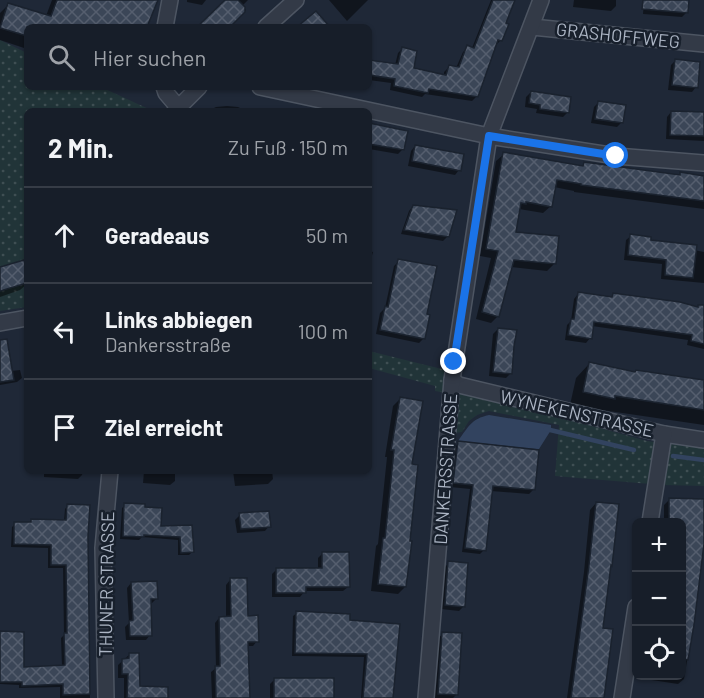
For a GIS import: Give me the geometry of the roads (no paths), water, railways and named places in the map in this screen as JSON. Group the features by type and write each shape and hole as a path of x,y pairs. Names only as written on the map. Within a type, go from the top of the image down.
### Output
{"street":[{"path":"166,24 170,0"},
{"path":"269,24 296,0"},
{"name":"DANKERSSTRASSE","path":"426,698 452,380 489,136 541,0"},
{"name":"GRASHOFFWEG","path":"532,27 704,44"},
{"path":"165,90 176,108"},
{"path":"178,108 196,90"},
{"path":"274,90 358,108"},
{"path":"372,111 489,136 616,156 704,163"},
{"path":"0,323 24,319"},
{"name":"WYNEKENSTRASSE","path":"452,380 459,385 664,434 704,440"},
{"path":"651,518 664,434"},
{"name":"THUNER STRASSE","path":"106,698 103,548 110,474"},
{"path":"622,698 633,626"}],"water":[{"path":"489,415 551,425 551,430 539,449 458,441 474,421"}],"waterway":[{"path":"546,429 634,450"},
{"path":"673,456 704,460"}]}
